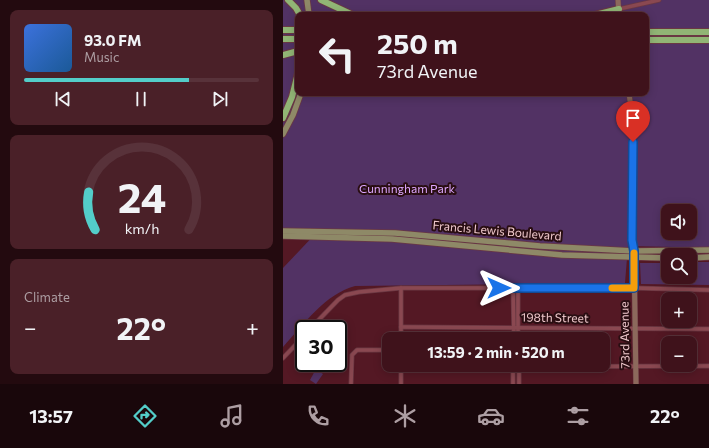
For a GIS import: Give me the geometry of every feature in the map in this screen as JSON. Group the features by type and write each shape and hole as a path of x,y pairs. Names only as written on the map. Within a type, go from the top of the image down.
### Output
{"highway":[{"path":"288,0 298,12"},
{"path":"321,0 347,12"},
{"path":"283,30 295,30"},
{"path":"649,32 709,32"},
{"path":"283,39 295,39"},
{"path":"649,40 709,41"},
{"path":"283,54 295,51"},
{"path":"283,118 295,86"}],"main road":[{"path":"307,0 309,12"},
{"path":"283,134 293,115 300,96"},
{"name":"Francis Lewis Boulevard","path":"283,231 395,233 540,246 634,251 709,250"},
{"name":"Francis Lewis Boulevard","path":"283,236 392,239 562,255 661,258"},
{"path":"697,258 709,258"}],"street":[{"path":"618,0 619,12 659,0"},
{"name":"73rd Avenue","path":"629,96 632,123 632,240 634,251 635,384"},
{"path":"319,320 338,300 345,295 359,292 401,288 634,288 709,290"},
{"path":"401,288 401,332"},
{"path":"513,288 517,332"},
{"path":"515,332 518,288"},
{"name":"198th Street","path":"401,327 709,329"},
{"path":"283,358 295,345"},
{"path":"351,384 353,352 357,350 382,350"},
{"path":"610,366 709,366"},
{"path":"401,372 401,384"},
{"path":"513,372 513,384"},
{"path":"519,372 519,384"}],"green space":[{"name":"Cunningham Park","path":"283,0 709,0 709,247 628,246 625,283 355,286 334,296 307,320 295,320 295,334 283,347 283,268 319,230 283,229"},
{"path":"697,262 709,262 709,285 641,284 640,263 661,263 661,284 697,284"},
{"path":"314,372 320,372 323,374 316,384 310,380"}],"slow traffic":[{"path":"612,288 634,288 634,253"}],"route":[{"path":"499,288 634,288 634,251 632,246 633,142"}]}
